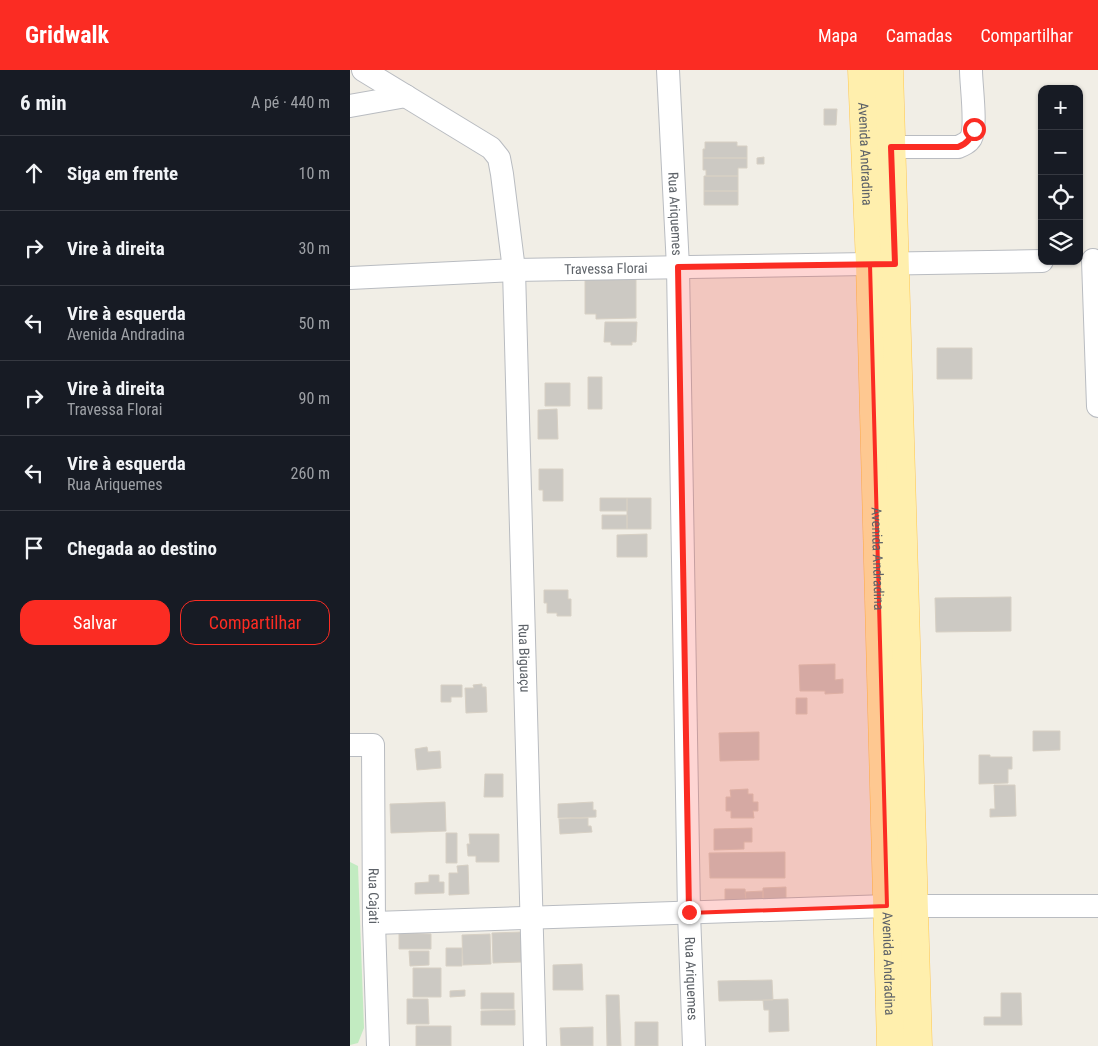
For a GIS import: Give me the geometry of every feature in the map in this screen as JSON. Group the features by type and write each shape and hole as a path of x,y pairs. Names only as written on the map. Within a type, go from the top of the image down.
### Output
{"main road":[{"name":"Avenida Andradina","path":"862,70 882,264 900,905 891,1046"},
{"name":"Avenida Andradina","path":"882,264 891,147 889,70"},
{"name":"Avenida Andradina","path":"900,905 918,1046"}],"street":[{"name":"Rua Biguaçu","path":"363,70 491,148 499,158 514,270 535,1046"},
{"name":"Rua Ariquemes","path":"668,70 678,267 689,912 694,1046"},
{"path":"891,147 958,147 965,144 970,139 974,129 971,70"},
{"path":"350,106 406,96"},
{"path":"1090,260 1098,406"},
{"name":"Travessa Florai","path":"350,278 514,270 1038,261"},
{"name":"Rua Cajati","path":"350,745 373,745 374,922 378,1046"},
{"path":"374,922 900,905 1098,906"}],"highlighted area":[{"path":"870,264 887,906 689,913 678,267"}],"green space":[{"path":"350,862 358,866 364,1028 358,1043 350,1045"}],"building":[{"path":"824,109 837,109 836,125 824,125"},
{"path":"705,142 737,142 737,146 747,146 747,158 703,158"},
{"path":"764,157 764,164 757,164 757,158"},
{"path":"703,158 747,158 747,168 738,168 738,176 706,176 706,170 703,170"},
{"path":"704,176 738,176 738,191 704,191"},
{"path":"704,191 738,191 738,205 704,205"},
{"path":"636,279 636,318 596,319 596,314 585,314 585,280"},
{"path":"605,322 637,322 636,342 632,342 632,345 611,345 611,342 604,342"},
{"path":"937,348 972,348 972,379 937,379"},
{"path":"588,377 602,377 602,409 588,409"},
{"path":"545,383 570,383 570,406 545,406"},
{"path":"557,409 558,439 538,439 538,410"},
{"path":"539,469 563,469 563,501 543,501 543,490 539,490"},
{"path":"600,498 627,498 627,511 600,511"},
{"path":"627,498 651,498 651,529 627,529"},
{"path":"602,515 627,515 627,529 602,529"},
{"path":"647,534 647,557 617,557 617,535"},
{"path":"544,590 568,590 568,599 571,599 571,616 557,616 557,613 547,613 547,603 544,603"},
{"path":"1011,597 1011,631 936,632 935,598"},
{"path":"835,664 835,680 843,679 843,693 825,694 825,691 800,691 799,665"},
{"path":"482,684 482,687 486,687 487,712 466,713 465,688 474,688 473,685"},
{"path":"441,685 462,685 462,697 451,697 451,702 441,702"},
{"path":"796,698 807,698 807,714 796,714"},
{"path":"1033,731 1060,731 1060,750 1033,751"},
{"path":"759,732 759,760 720,761 719,733"},
{"path":"427,747 428,752 440,751 441,768 417,770 415,749"},
{"path":"979,755 1012,757 1012,769 1008,769 1008,783 979,784"},
{"path":"485,774 503,774 503,797 484,797"},
{"path":"994,785 1015,785 1016,816 990,817 990,809 995,809"},
{"path":"748,789 748,794 753,794 753,802 758,802 758,811 753,811 754,818 731,818 731,811 726,811 726,797 731,797 730,790"},
{"path":"445,802 446,831 391,833 390,804"},
{"path":"593,802 593,810 596,810 596,817 558,818 558,804"},
{"path":"588,818 588,826 591,826 592,832 560,834 559,819"},
{"path":"752,828 752,842 744,842 744,849 714,850 714,829"},
{"path":"446,833 457,833 457,863 446,863"},
{"path":"469,834 499,834 499,862 476,862 476,856 468,856 467,844 470,844"},
{"path":"785,852 785,878 710,878 709,853"},
{"path":"468,865 469,894 449,895 449,873 458,873 457,866"},
{"path":"429,875 439,875 439,882 444,882 444,893 415,894 415,883 429,882"},
{"path":"786,887 786,899 763,899 763,888"},
{"path":"725,889 745,889 746,900 725,900"},
{"path":"763,891 763,899 746,900 745,892"},
{"path":"521,932 522,962 493,963 492,933"},
{"path":"399,933 431,934 431,949 399,949"},
{"path":"490,934 491,964 463,965 462,935"},
{"path":"446,948 462,948 462,966 446,966"},
{"path":"409,951 429,951 429,965 410,966"},
{"path":"582,964 583,990 553,990 553,965"},
{"path":"413,968 441,968 441,997 413,997"},
{"path":"772,980 773,1000 719,1001 718,981"},
{"path":"465,990 465,996 450,997 450,991"},
{"path":"481,993 514,993 514,1009 481,1009"},
{"path":"1001,993 1021,993 1022,1025 984,1025 984,1017 1001,1017"},
{"path":"606,995 619,995 621,1046 607,1046"},
{"path":"407,999 428,999 429,1024 407,1024"},
{"path":"788,999 789,1031 769,1032 769,1010 764,1010 763,1000"},
{"path":"515,1010 515,1025 481,1025 481,1011"},
{"path":"635,1022 658,1022 658,1046 635,1046"},
{"path":"416,1026 451,1026 451,1046 416,1046"},
{"path":"593,1027 593,1046 561,1046 560,1028"}],"route":[{"path":"689,912 678,267 895,264 891,147 958,147 970,139 974,129"}]}
